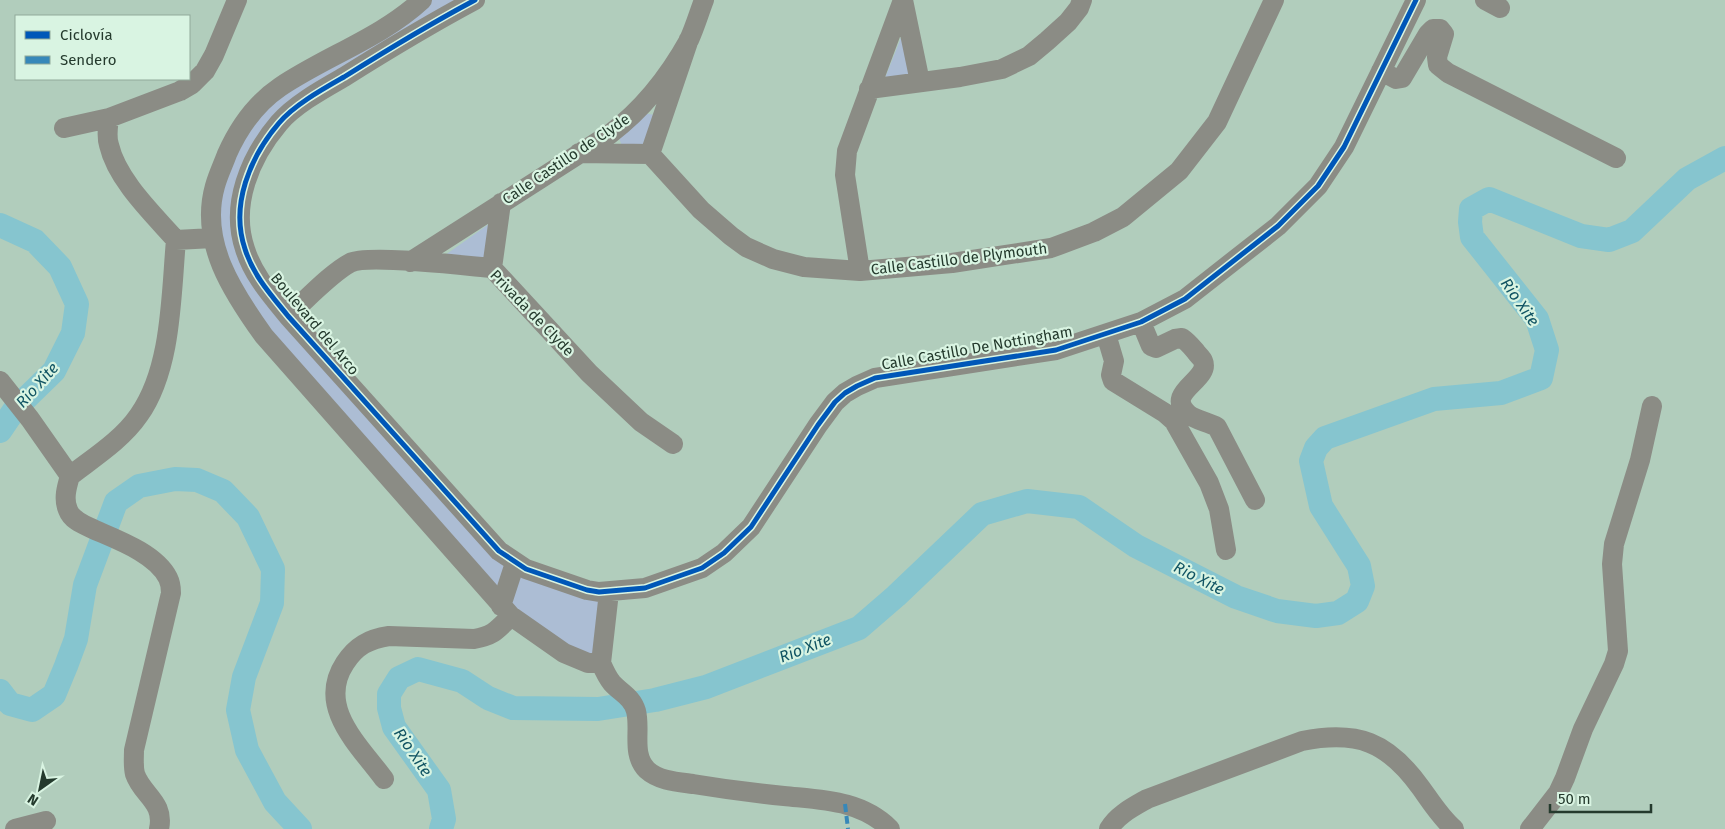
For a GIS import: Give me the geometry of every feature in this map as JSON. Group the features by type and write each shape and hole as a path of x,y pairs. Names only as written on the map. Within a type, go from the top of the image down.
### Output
{"street":[{"path":"64,128 109,118 192,84 204,71 214,55 237,0"},
{"path":"422,0 399,19 280,87 248,116 236,133 215,188 211,213 213,238 220,263 230,284 264,336 506,611 564,653 588,663 601,663"},
{"name":"Boulevard del Arco","path":"474,0 386,50 299,106 280,122 254,162 244,185 240,204 244,248 265,288 288,316 499,551 526,569 587,590 609,592"},
{"name":"Calle Castillo de Clyde","path":"410,262 610,134 642,107 689,39 704,0"},
{"path":"903,0 920,82"},
{"path":"860,271 845,175 847,151 903,0"},
{"path":"869,89 960,77 1011,66 1029,56 1068,22 1079,8 1082,0"},
{"name":"Calle Castillo de Plymouth","path":"650,154 716,225 746,247 773,259 804,267 860,271 952,263 1051,248 1094,232 1123,217 1180,171 1217,122 1274,0"},
{"name":"Calle Castillo De Nottingham","path":"609,592 645,588 675,578 702,568 724,553 751,528 835,402 857,386 875,378 1056,350 1141,322 1185,299 1278,226 1318,186 1344,147 1381,71 1409,5"},
{"path":"1381,71 1396,79 1402,78 1428,34 1434,28 1440,29 1444,34 1436,57 1438,65 1448,73 1616,158"},
{"path":"579,153 650,154 689,39"},
{"path":"109,118 108,144 114,161 125,180 176,240 164,352 153,390 139,415 127,430 70,476 66,494 68,510 75,519 151,558 169,579 171,592 134,750 133,763 138,780 159,810 162,819 159,829"},
{"name":"Privada de Clyde","path":"492,268 501,203"},
{"path":"176,240 213,238"},
{"name":"Privada de Clyde","path":"288,316 341,269 358,260 492,268 589,373 641,422 673,444"},
{"path":"1141,322 1151,346 1156,348 1182,338 1203,361 1204,367 1180,399 1182,408 1190,416 1217,427 1256,500"},
{"path":"1106,334 1114,361 1111,375 1113,381 1174,421 1202,469 1219,509 1226,550"},
{"path":"3,384 70,476"},
{"path":"1530,829 1558,793 1582,729 1614,664 1618,651 1612,564 1614,544 1640,460 1652,406"},
{"path":"384,779 343,724 336,706 334,696 339,673 348,657 356,648 377,638 389,636 474,639 492,635 506,611 515,563"},
{"path":"609,592 601,663 613,684 626,694 634,705 641,761 652,774 659,778 721,788 822,799 845,804 865,810 882,821 890,829"},
{"path":"1109,829 1129,809 1147,799 1302,741 1325,736 1349,737 1372,744 1391,754 1408,770 1440,814 1454,829"},
{"path":"15,829 46,821"}],"shaded area":[{"path":"422,0 475,0 299,106 244,185 253,267 499,551 599,592 601,663 535,634 246,311 211,213 248,116"},
{"path":"904,30 914,76 885,78"},
{"path":"643,113 655,115 649,148 623,149 618,135"},
{"path":"496,219 488,262 441,258"}],"waterway":[{"name":"Rio Xite","path":"441,829 444,819 439,790 394,727 389,708 389,694 399,678 418,669 462,681 488,698 513,708 598,709 655,700 706,687 859,628 896,596 982,514 1027,501 1079,507 1136,546 1236,597 1277,611 1316,616 1338,613 1357,601 1363,586 1359,566 1321,506 1311,461 1316,448 1325,438 1434,399 1501,393 1541,378 1547,350 1537,319 1472,237 1471,209 1489,199 1581,236 1609,240 1632,231 1687,179 1725,158"},
{"name":"Rio Xite","path":"0,225 35,241 60,267 77,304 73,333 54,371 15,409 0,431"},
{"name":"Rio Xite","path":"0,691 10,704 32,710 54,695 76,639 85,585 116,502 139,486 175,479 197,480 223,491 248,517 273,569 272,603 244,677 238,710 247,750 275,802 300,829"}],"marked path":[{"path":"845,804 848,829"}],"cycle path":[{"path":"475,0 318,92 285,116 259,151 252,166 242,199 241,232 248,258 275,300 499,551 526,569 587,590 599,592 645,588 702,568 724,553 751,527 835,402 857,386 875,378 1056,350 1141,322 1185,299 1278,226 1318,186 1344,147 1416,0"}]}
